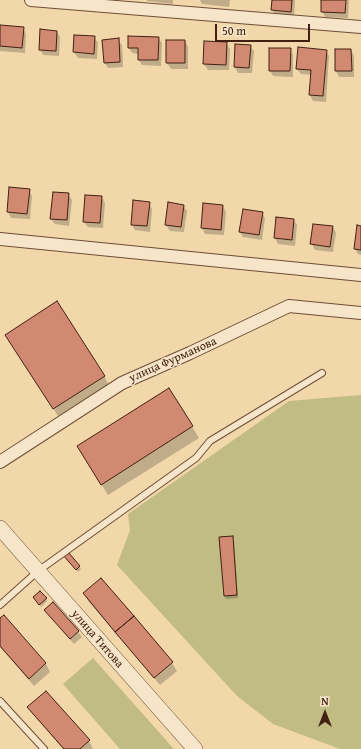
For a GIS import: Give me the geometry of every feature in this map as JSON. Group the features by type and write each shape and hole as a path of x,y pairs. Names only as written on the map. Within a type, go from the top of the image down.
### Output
{"street":[{"path":"31,0 361,27"},
{"path":"0,239 361,275"},
{"name":"улица Фурманова","path":"0,462 122,383 290,306 361,313"},
{"name":"улица Титова","path":"0,528 194,749"}],"lane":[{"path":"0,605 38,571 196,458 210,441 322,374"},
{"path":"0,701 44,749"}],"shaded area":[{"path":"361,395 361,749 340,749 273,724 237,696 117,565 130,530 128,514 289,401"},
{"path":"93,658 174,749 120,749 63,684"}],"building":[{"path":"272,0 292,0 291,12 271,10"},
{"path":"321,0 346,0 345,13 321,12"},
{"path":"0,25 24,27 22,48 0,46"},
{"path":"40,29 57,31 56,51 39,50"},
{"path":"74,35 95,36 94,54 73,52"},
{"path":"128,36 159,37 158,60 138,60 138,48 128,48"},
{"path":"119,38 120,62 104,63 102,40"},
{"path":"166,40 185,40 185,63 166,63"},
{"path":"204,41 227,42 226,65 203,64"},
{"path":"235,44 251,45 249,68 234,67"},
{"path":"298,47 327,50 323,96 309,95 311,70 296,69"},
{"path":"269,48 291,48 290,71 269,71"},
{"path":"335,49 351,49 352,71 335,71"},
{"path":"9,187 30,189 27,214 7,212"},
{"path":"53,192 69,193 67,220 50,219"},
{"path":"85,195 102,196 100,223 83,222"},
{"path":"133,200 150,202 147,226 131,225"},
{"path":"168,202 184,205 181,227 165,225"},
{"path":"203,203 223,205 221,230 201,228"},
{"path":"243,209 263,212 259,235 239,232"},
{"path":"276,217 294,219 292,240 274,238"},
{"path":"313,224 333,226 330,247 310,244"},
{"path":"357,225 361,226 361,250 354,249"},
{"path":"57,301 105,376 53,409 5,335"},
{"path":"169,388 193,426 101,485 77,446"},
{"path":"233,536 237,595 224,596 219,537"},
{"path":"68,552 80,566 76,570 63,555"},
{"path":"101,578 134,616 115,632 83,593"},
{"path":"40,591 47,598 39,605 33,597"},
{"path":"53,602 79,631 70,639 44,610"},
{"path":"4,615 46,663 29,679 0,646 0,618"},
{"path":"134,616 173,662 154,678 115,632"},
{"path":"46,691 90,740 80,749 64,749 27,707"}]}
